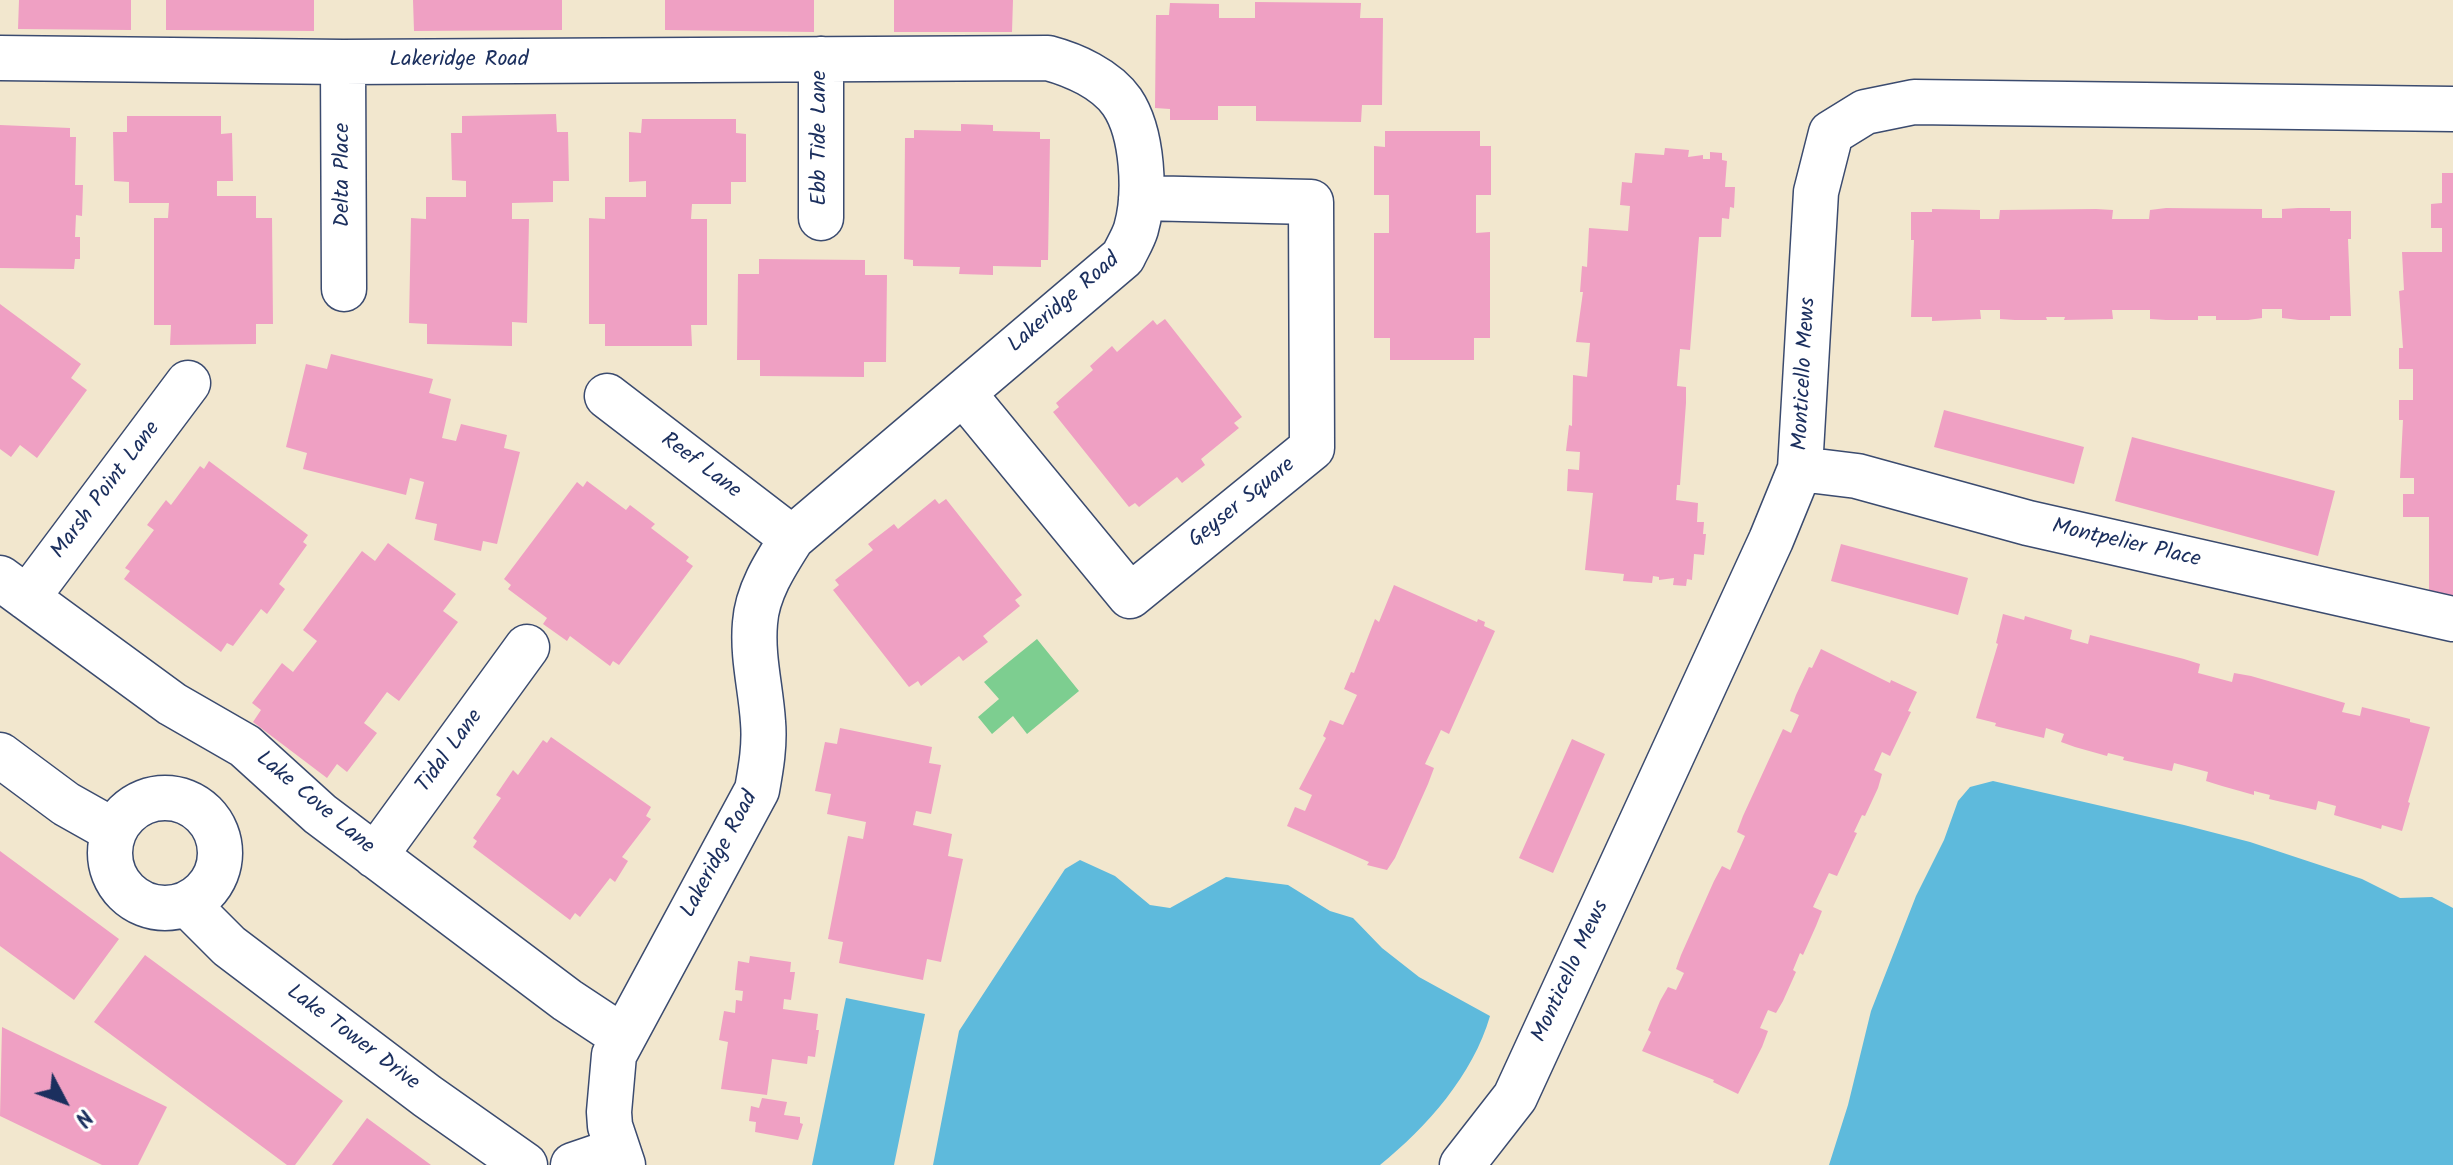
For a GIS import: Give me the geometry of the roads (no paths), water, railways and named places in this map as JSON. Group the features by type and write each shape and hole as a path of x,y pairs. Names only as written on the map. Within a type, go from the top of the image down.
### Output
{"street":[{"name":"Lakeridge Road","path":"0,58 343,62 1048,58 1091,75 1121,101 1138,140 1141,198 1135,230 1123,257 792,538 771,571 755,620 756,671 764,724 763,758 757,790 623,1037 612,1065 610,1126 620,1158"},
{"name":"Ebb Tide Lane","path":"821,59 821,218"},
{"name":"Delta Place","path":"343,62 344,289"},
{"name":"Monticello Mews","path":"1462,1165 1515,1097 1771,540 1800,469 1816,192 1831,133 1865,112 1914,102 2453,109"},
{"name":"Geyser Square","path":"963,393 1130,596 1312,448 1311,202 1141,198"},
{"name":"Marsh Point Lane","path":"14,588 188,383"},
{"name":"Reef Lane","path":"607,396 792,538"},
{"name":"Montpelier Place","path":"1800,469 1857,476 2028,523 2453,619"},
{"name":"Lake Cove Lane","path":"14,588 172,704 245,746 320,814 567,1000 623,1037"},
{"name":"Tidal Lane","path":"375,856 527,647"},
{"path":"0,755 66,804 114,831"},
{"path":"155,799 173,799 189,804 203,814 214,829 219,846 219,864 213,880 202,894 187,904 169,908 150,907 119,886 111,868 110,849 114,831 124,816 138,805 155,799"},
{"name":"Lake Tower Drive","path":"187,904 229,946 427,1096 525,1165"},
{"path":"573,1165 620,1158"}],"water":[{"path":"1993,781 2250,842 2362,879 2400,898 2432,897 2453,908 2453,1165 1829,1165 1848,1105 1871,1011 1916,896 1944,840 1958,801 1970,787"},
{"path":"1080,860 1115,876 1150,905 1170,908 1226,877 1288,885 1330,911 1353,918 1382,948 1419,977 1490,1016 1482,1038 1460,1079 1431,1117 1380,1165 933,1165 959,1031 1065,869"},
{"path":"846,998 925,1014 894,1165 812,1165"}]}
